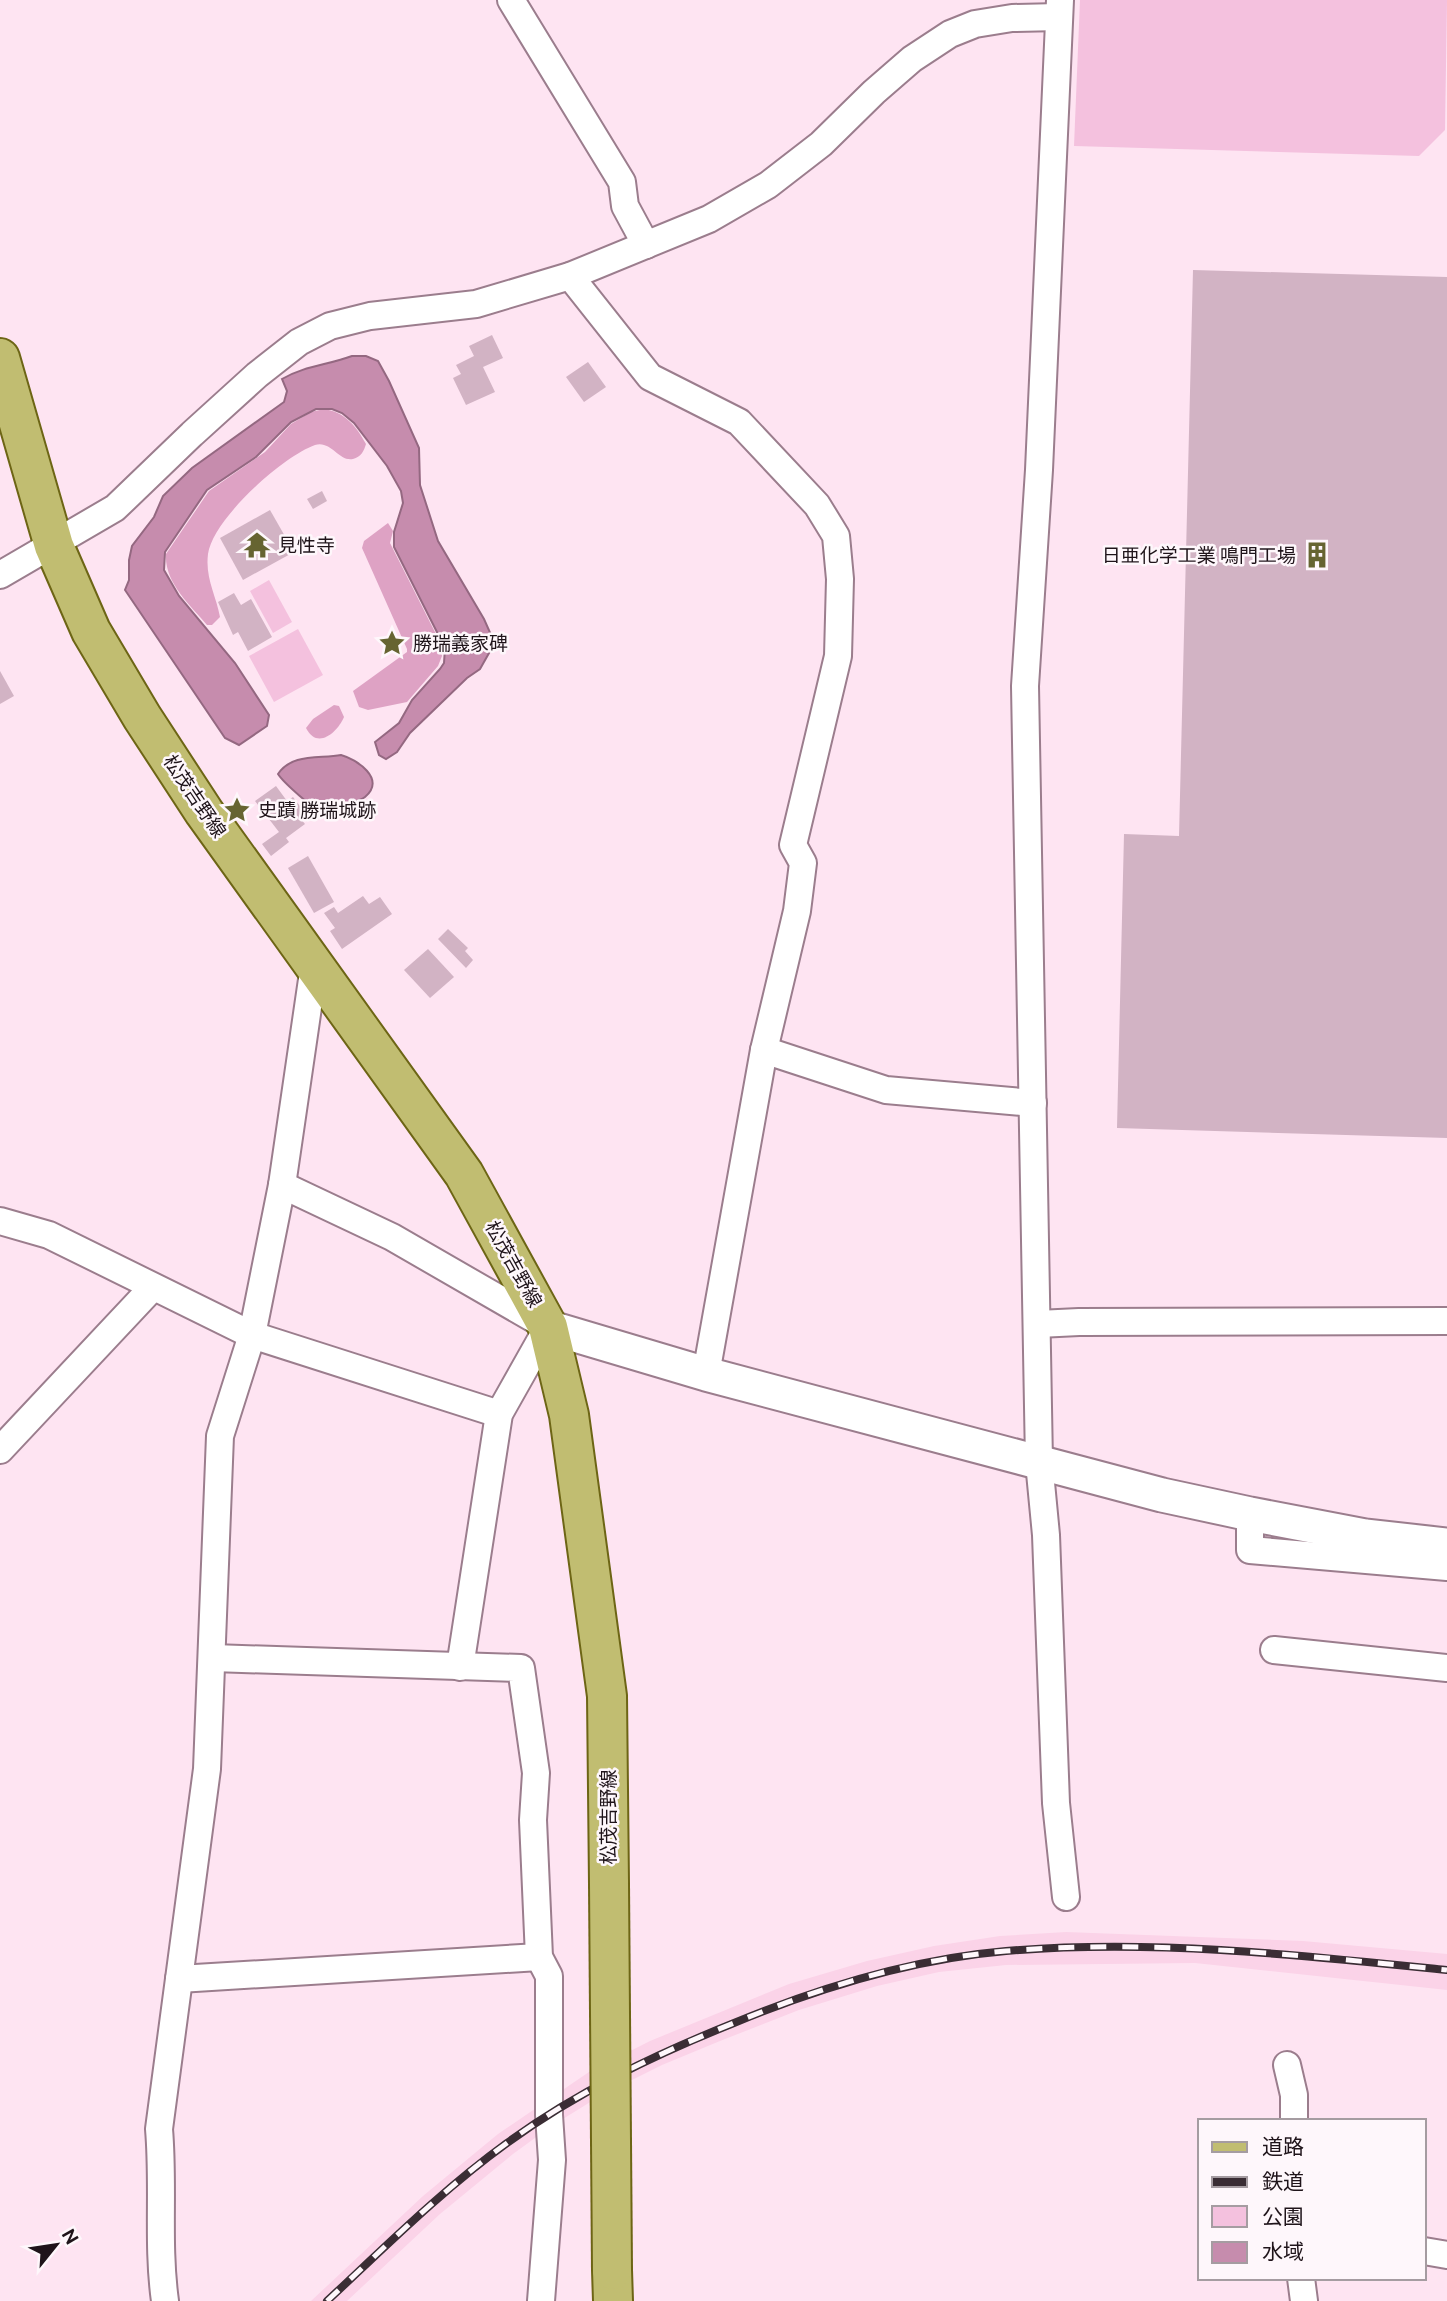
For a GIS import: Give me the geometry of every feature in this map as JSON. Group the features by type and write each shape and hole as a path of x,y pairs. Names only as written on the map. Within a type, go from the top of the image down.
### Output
{"main road":[{"name":"松茂吉野線","path":"0,358 54,546 91,631 142,717 204,811 464,1174 548,1327 569,1415 607,1696 612,2286"}],"street":[{"path":"511,0 622,182 625,206 646,244"},
{"path":"0,575 54,546 115,508 257,375 299,342 330,326 370,316 476,304 570,276 709,219 768,185 821,144 912,59 950,33 975,24 1060,9 1039,470 1025,686 1039,1462 1046,1535 1056,1803 1066,1897"},
{"path":"570,276 650,377 739,422 817,505 836,536 840,579 838,656 793,845 803,863 798,899 764,1050 706,1374"},
{"path":"165,2301 160,2269 162,2162 159,2129 207,1769 220,1436 252,1335 282,1185 314,966"},
{"path":"764,1050 886,1090 1033,1103"},
{"path":"282,1185 392,1237 548,1327 706,1374 1162,1494 1365,1536 1447,1545"},
{"path":"0,1221 49,1235 252,1335 499,1413"},
{"path":"0,1450 153,1287"},
{"path":"1038,1324 1447,1321"},
{"path":"460,1667 499,1413 548,1327"},
{"path":"1250,1514 1250,1550 1447,1567"},
{"path":"1274,1650 1447,1668"},
{"path":"213,1658 521,1668 536,1773 533,1820 539,1958 549,1976 552,2160 541,2301"},
{"path":"179,1979 539,1958"},
{"path":"1287,2065 1294,2095 1294,2119"},
{"path":"1426,2251 1447,2255"},
{"path":"1301,2280 1304,2301"}],"shaded area":[{"path":"324,409 338,413 354,426 366,444 363,451 356,458 348,459 326,446 315,445 285,462 235,507 222,524 208,554 209,579 220,617 212,625 207,625 174,583 166,564 166,554 209,491 265,452 291,424 311,412"},
{"path":"388,523 393,531 390,543 439,640 442,656 438,666 407,702 368,710 359,707 353,691 407,652 362,548 364,541"},
{"path":"334,705 339,706 344,717 332,733 316,738 306,728 313,719"},
{"path":"1066,1932 1303,1941 1447,1954 1447,1990 1195,1963 1006,1965 939,1972 877,1986 799,2010 720,2041 662,2065 600,2096 513,2154 440,2214 347,2301 311,2301 423,2196 498,2134 589,2072 650,2041 789,1984 867,1961 934,1946 1000,1936"}],"green space":[{"path":"1080,0 1447,0 1445,130 1419,156 1074,146"},
{"path":"269,580 292,622 273,633 250,591"},
{"path":"298,629 323,675 274,702 249,656"}],"water":[{"path":"352,356 366,356 378,361 389,381 419,448 420,485 438,541 484,619 493,646 480,669 467,678 410,733 397,752 386,759 379,755 375,742 399,723 412,700 440,669 444,663 445,648 394,547 394,532 403,503 401,491 387,466 354,423 332,409 316,409 291,422 256,457 207,490 165,552 164,570 179,596 235,663 269,715 267,726 239,745 225,738 125,590 129,580 132,546 154,517 163,496 192,468 284,402 287,391 282,379 299,371"},
{"path":"341,755 361,765 373,783 371,790 363,798 329,813 314,807 278,774 284,767 298,760"}],"building":[{"name":"日亜化学工業 鳴門工場","path":"1193,270 1447,277 1447,1138 1117,1128 1124,834 1179,836"},
{"path":"492,335 503,358 483,367 495,392 466,405 453,378 461,374 456,365 474,356 469,346"},
{"path":"588,362 606,387 584,402 566,377"},
{"path":"322,491 327,501 313,509 307,499"},
{"name":"見性寺","path":"270,510 294,552 243,580 220,538"},
{"path":"234,593 241,605 251,599 272,637 248,651 238,632 233,635 218,602"},
{"path":"0,671 14,696 0,704"},
{"path":"276,786 287,801 293,797 306,814 300,818 305,824 286,838 289,842 271,856 262,844 279,832 255,801"},
{"path":"308,856 334,902 314,913 288,868"},
{"path":"363,896 369,904 380,897 392,914 342,949 330,931 335,928 324,913 334,907 338,913"},
{"path":"448,929 468,948 465,951 473,960 466,968 438,939"},
{"path":"428,949 454,977 430,998 404,970"}],"railway":[{"path":"327,2301 414,2219 460,2180 507,2143 561,2107 617,2076 704,2035 800,1998 867,1976 971,1955 1116,1947 1227,1950 1447,1970"}],"place":[{"name":"見性寺","path":"257,545"},
{"name":"日亜化学工業 鳴門工場","path":"1317,555"},
{"name":"勝瑞義家碑","path":"392,643"},
{"name":"史蹟 勝瑞城跡","path":"237,810"}]}
